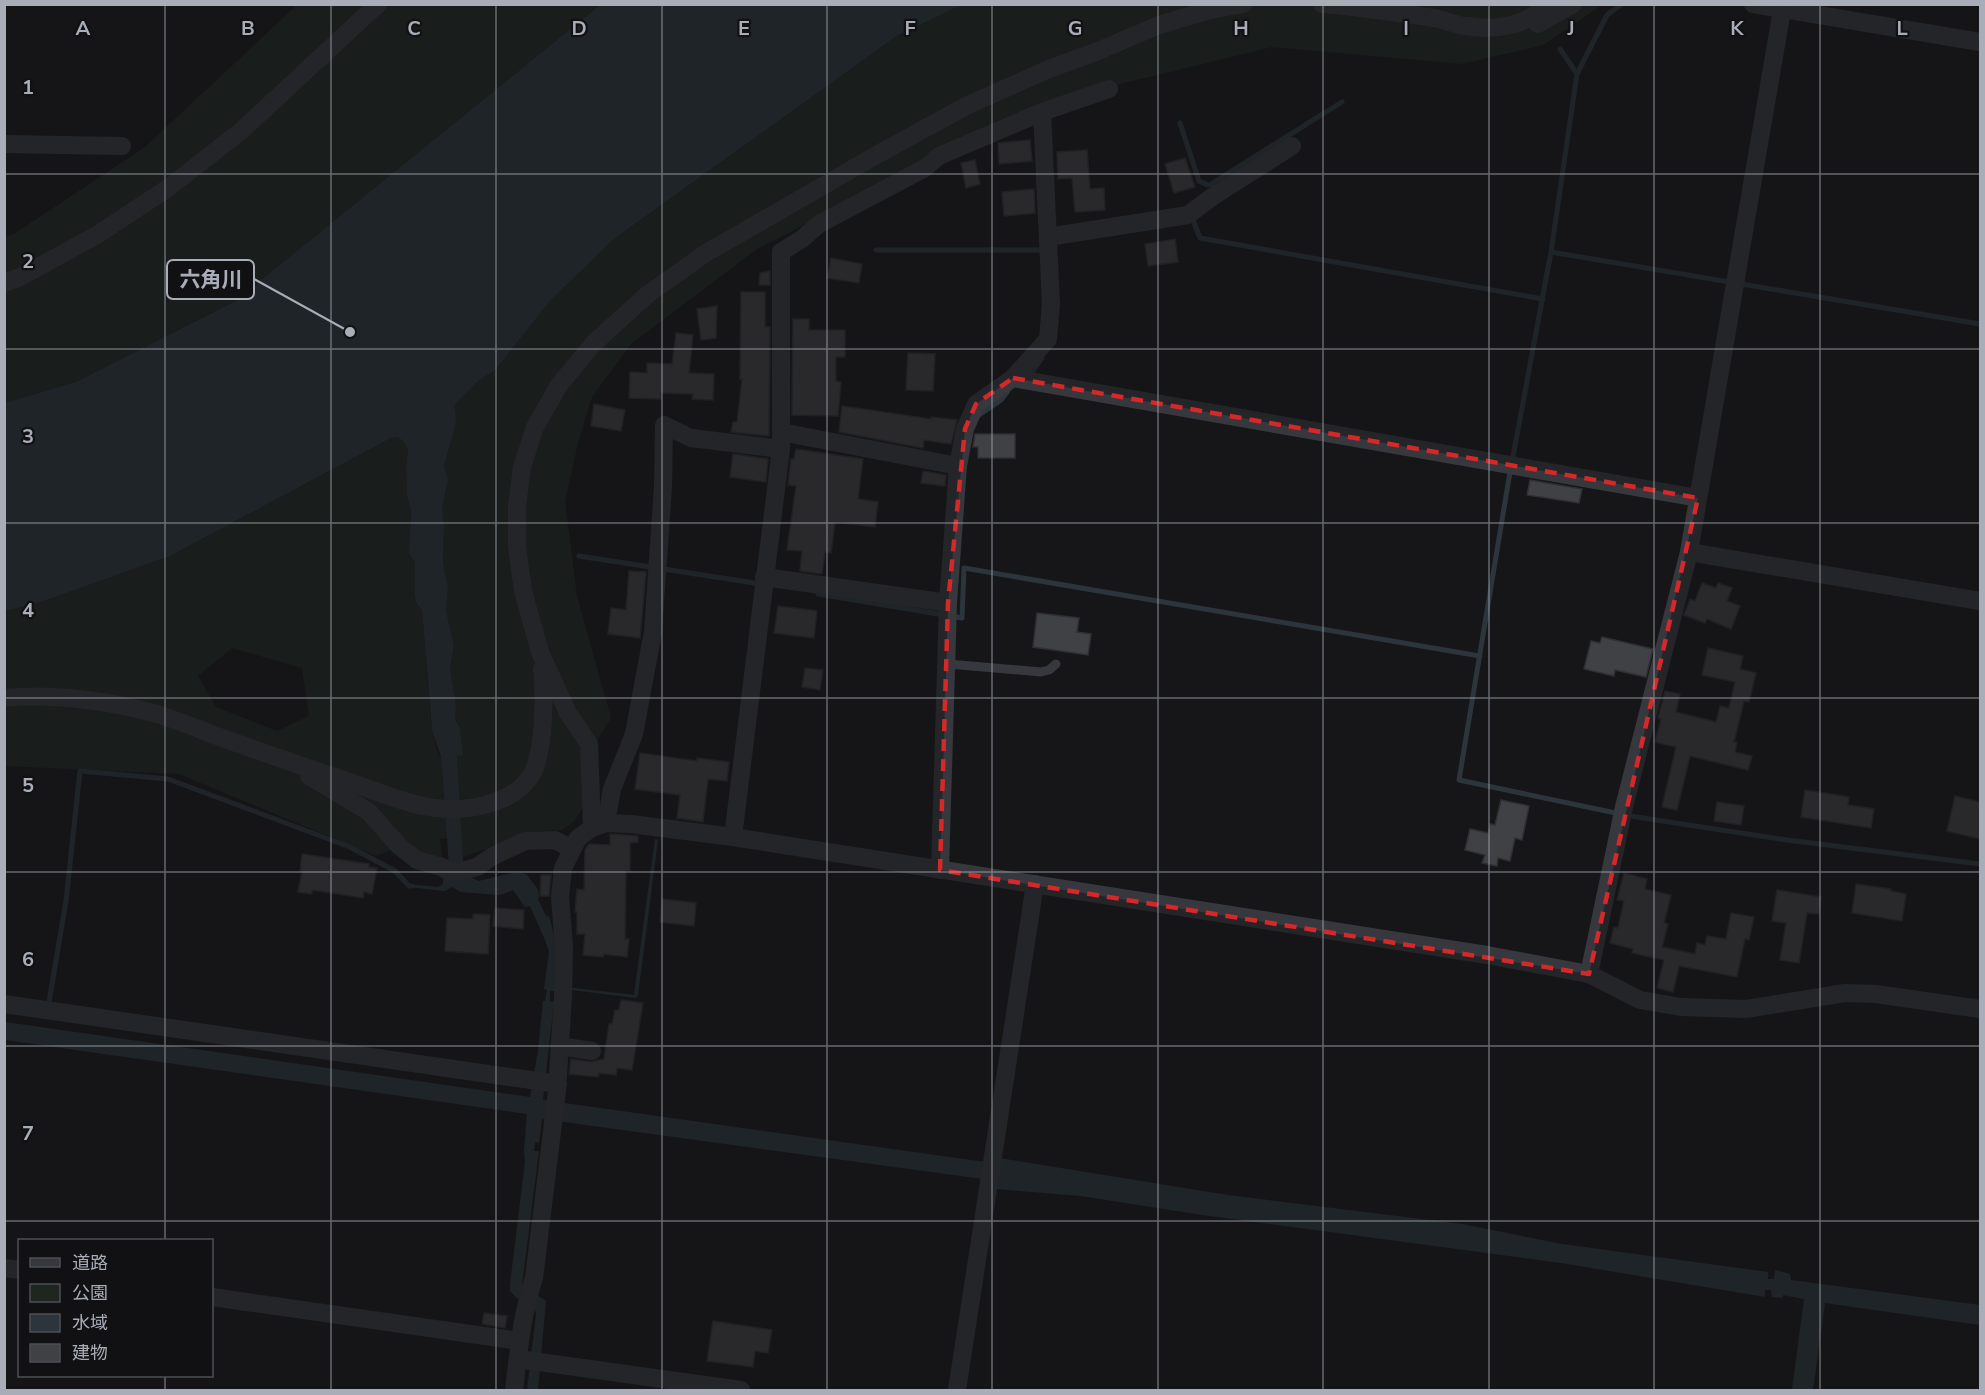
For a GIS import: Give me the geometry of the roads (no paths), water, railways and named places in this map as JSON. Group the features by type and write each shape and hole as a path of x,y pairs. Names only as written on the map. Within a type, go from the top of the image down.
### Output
{"street":[{"path":"4,283 20,277 97,235 168,188 241,130 378,4"},
{"path":"4,698 64,698 112,703 159,715 423,806 471,809 500,800 525,785 534,770 542,735 544,687 540,652 523,591 517,546 517,506 522,467 535,427 559,385 594,344 638,303 706,253 773,213 968,105 1049,69 1160,25 1206,11 1243,4"},
{"path":"1322,4 1437,19 1464,26 1507,27 1522,23 1548,4"},
{"path":"1522,23 1536,25 1573,4"},
{"path":"1753,4 1782,7 1980,42"},
{"path":"1589,974 1623,815 1689,552 1782,7"},
{"path":"733,837 781,440 782,252 819,224 925,168 939,156 1042,112 1109,89"},
{"path":"940,870 948,612 958,466 965,429 976,404 1020,379 1048,339 1051,304 1042,112"},
{"path":"4,144 122,146"},
{"path":"1048,247 1188,215 1292,146"},
{"path":"1020,379 1698,498"},
{"path":"599,825 634,734 653,632 663,487 663,425 691,438 781,440 958,466"},
{"path":"1689,552 1980,601"},
{"path":"763,582 948,612"},
{"path":"540,652 568,713 590,744 599,825"},
{"path":"279,758 369,812 399,846 417,860 457,871 477,867 493,856 525,841 555,840 572,849"},
{"path":"514,1390 527,1356 528,1297 534,1278 553,1130 563,988 564,947 560,897 563,868 578,838 599,825 631,824 733,837 1487,955 1589,974 1640,1000 1681,1007 1746,1009 1845,993 1876,994 1980,1009"},
{"path":"957,1390 1035,884"},
{"path":"4,1004 524,1079 557,1087"},
{"path":"559,1046 592,1051"},
{"path":"213,1297 527,1356 741,1390"}],"lane":[{"path":"948,664 1041,672 1049,670 1056,664"}],"water":[{"path":"600,5 961,5 898,35 614,239 550,301 495,370 478,381 454,406 456,419 454,431 444,466 448,480 442,509 443,563 448,588 446,610 454,646 450,669 456,704 455,719 460,728 463,755 457,756 464,878 479,881 517,873 527,875 537,889 538,900 547,917 549,916 556,943 556,986 634,995 655,839 658,840 638,995 636,998 556,988 556,991 550,991 550,1001 554,1002 543,1100 985,1162 999,1158 1228,1195 1462,1224 1562,1244 1768,1272 1768,1279 1774,1279 1775,1270 1790,1274 1791,1280 1980,1305 1980,1325 1825,1303 1813,1390 1792,1390 1804,1299 1783,1295 1783,1298 1772,1297 1771,1290 1765,1290 1765,1297 1561,1263 1202,1215 1081,1196 995,1189 983,1179 542,1119 539,1143 535,1142 534,1151 539,1151 522,1285 546,1301 538,1390 527,1390 536,1314 534,1307 517,1298 510,1291 510,1284 525,1162 527,1114 5,1040 5,1022 530,1097 543,1001 545,1001 547,990 544,989 549,952 530,906 525,907 513,890 500,895 461,892 452,887 445,891 407,887 407,884 438,887 443,884 443,879 450,880 441,756 432,731 422,610 417,605 415,597 415,563 409,553 411,512 407,495 408,450 404,442 398,437 391,438 170,556 41,602 5,611 5,403 76,382 234,302"}],"waterway":[{"path":"1577,74 1607,15 1622,4"},
{"path":"1560,49 1577,74 1551,252 1509,478 1459,780 1630,816 1787,840 1980,864"},
{"path":"1215,191 1211,184 1342,102"},
{"path":"1180,123 1199,181 1211,184"},
{"path":"1191,217 1200,238 1543,299"},
{"path":"876,250 1046,250"},
{"path":"1551,252 1980,324"},
{"path":"1027,376 1042,358"},
{"path":"979,415 1001,400 1008,391"},
{"path":"579,556 761,584"},
{"path":"818,594 962,618 964,568 1480,656"},
{"path":"49,1002 66,901 80,771 168,779 350,847 395,871 409,886 412,886"}],"place":[{"name":"六角川","path":"350,332"}]}
